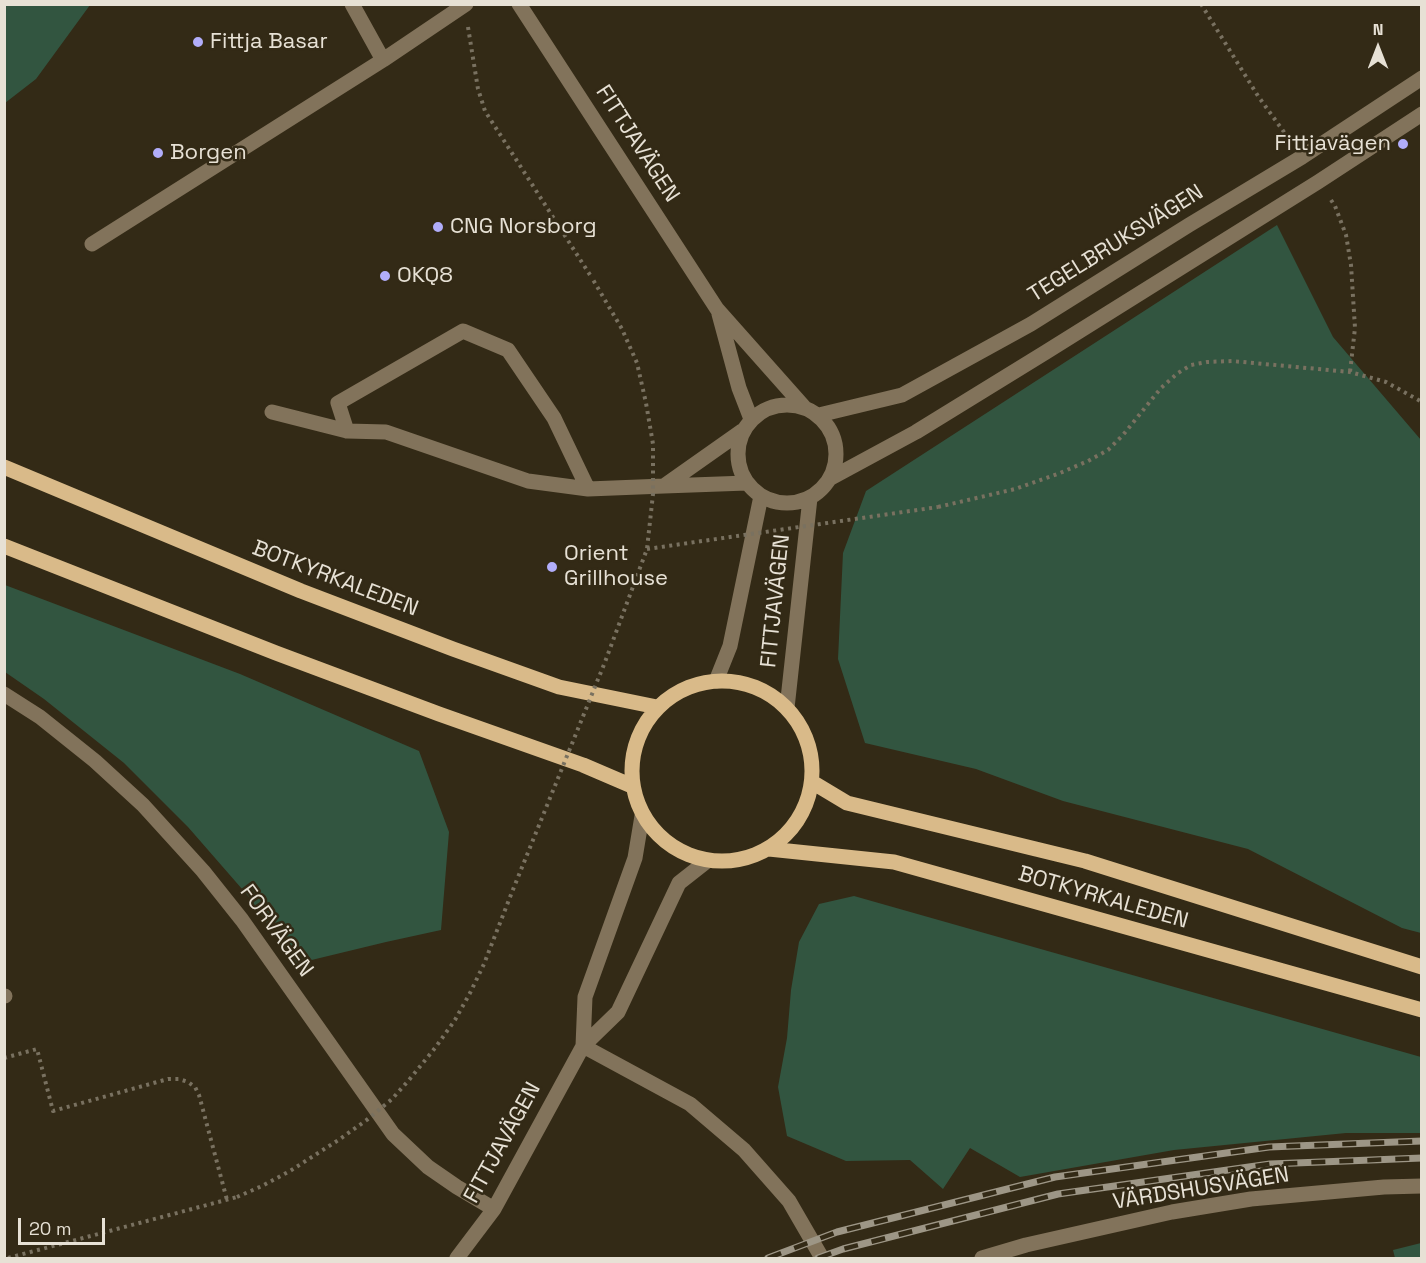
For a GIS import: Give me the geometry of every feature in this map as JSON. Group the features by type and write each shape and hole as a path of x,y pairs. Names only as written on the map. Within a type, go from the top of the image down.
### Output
{"main road":[{"name":"BOTKYRKALEDEN","path":"4,467 301,591 453,649 559,687 657,707"},
{"path":"4,546 276,653 583,765 632,786"},
{"name":"BOTKYRKALEDEN","path":"716,681 762,690 788,708 798,721 810,750 812,782 806,803 792,831 769,849 739,861 707,861 681,850 658,835 642,816 632,786 631,764 639,733 657,707 685,688 716,681"},
{"name":"BOTKYRKALEDEN","path":"812,782 847,803 1084,861 1422,967"},
{"name":"BOTKYRKALEDEN","path":"769,849 894,862 1422,1010"}],"street":[{"path":"352,4 383,60"},
{"name":"FITTJAVÄGEN","path":"519,4 717,309 804,407"},
{"path":"92,244 383,60 465,5"},
{"name":"TEGELBRUKSVÄGEN","path":"819,416 902,395 1030,324 1302,158 1422,78"},
{"path":"831,478 916,432 1046,352 1318,182 1422,114"},
{"name":"FITTJAVÄGEN","path":"717,309 747,425"},
{"path":"347,431 338,403 463,331 508,350 554,418 588,489"},
{"path":"664,486 747,425 765,409 790,404 804,407 819,416 830,428 836,444 837,461 831,478 810,498 800,502 783,503 761,496 747,483 739,467 737,449 747,425"},
{"path":"272,412 347,431 386,432 528,481 588,489 747,483"},
{"name":"FITTJAVÄGEN","path":"716,681 730,646 761,496"},
{"name":"FITTJAVÄGEN","path":"788,708 810,498"},
{"name":"FORVÄGEN","path":"4,693 40,717 95,760 142,805 203,871 242,920 393,1134 428,1167 494,1209"},
{"name":"FITTJAVÄGEN","path":"583,1046 585,997 635,858 642,816"},
{"name":"FITTJAVÄGEN","path":"457,1258 494,1209 583,1046 618,1012 679,883 707,861"},
{"path":"583,1046 690,1104 744,1149 789,1201 822,1258"},
{"name":"VÄRDSHUSVÄGEN","path":"982,1258 1028,1252 1172,1212 1251,1199 1384,1187 1422,1186"}],"path":[{"path":"8,1258 237,1197 290,1171 340,1139 392,1099 435,1048 455,1020 484,964 605,662 647,549 653,494 653,444 637,363 622,329 592,278 485,111 478,89 465,5"},
{"path":"647,549 938,507 1015,489 1060,473 1108,450 1161,388 1178,373 1199,363 1232,361 1350,372 1386,382 1422,402"},
{"path":"4,1058 37,1049 53,1111 168,1079 188,1082 195,1087 199,1095 227,1200"}],"green space":[{"path":"5,4 90,5 36,79 5,103"},
{"path":"1277,225 1333,337 1421,440 1421,933 1402,928 1248,849 1063,801 976,769 865,743 838,659 843,553 866,491"},
{"path":"5,585 240,674 419,751 449,832 441,930 295,964 249,897 188,827 124,763 44,699 5,672"},
{"path":"854,896 1421,1057 1421,1133 1346,1133 1174,1150 1020,1177 970,1148 943,1189 910,1160 846,1161 787,1136 778,1087 787,1038 791,990 799,942 819,904"},
{"path":"1421,1243 1421,1258 1395,1258 1393,1250"}],"railway":[{"path":"768,1258 837,1232 1055,1177 1269,1147 1422,1141"},
{"path":"818,1258 843,1249 1058,1194 1270,1164 1422,1158"}],"place":[{"name":"Fittja Basar","path":"198,42"},
{"name":"Fittjavägen","path":"1403,144"},
{"name":"Borgen","path":"158,153"},
{"name":"CNG Norsborg","path":"438,227"},
{"name":"OKQ8","path":"385,276"},
{"name":"Orient Grillhouse","path":"552,567"}]}
